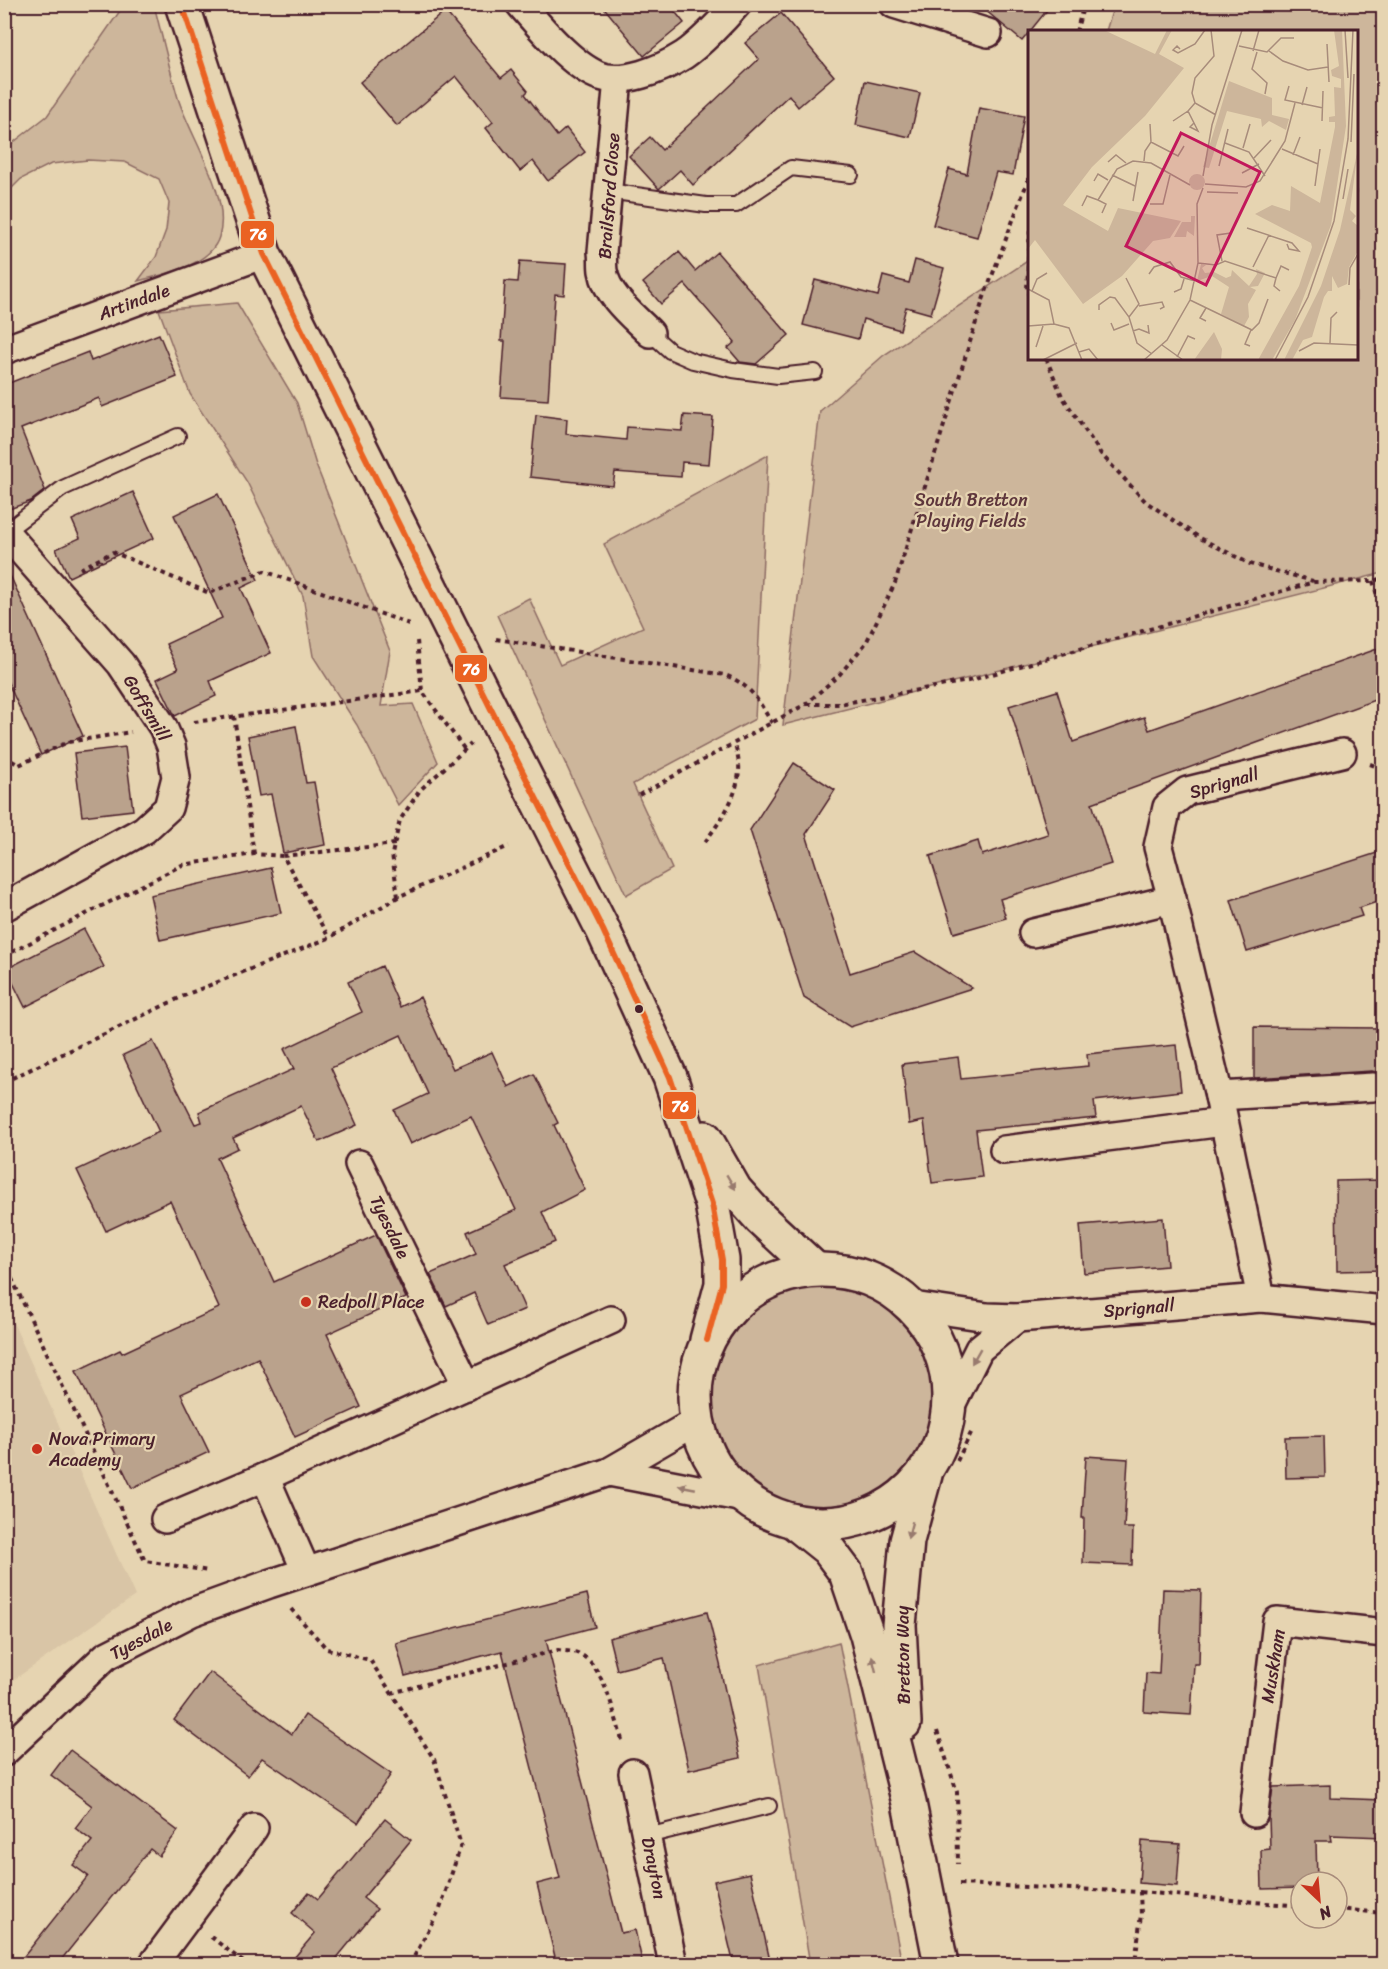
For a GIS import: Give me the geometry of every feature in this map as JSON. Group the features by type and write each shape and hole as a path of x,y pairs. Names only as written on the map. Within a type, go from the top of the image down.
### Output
{"street":[{"path":"182,4 264,254 603,930 670,1077 735,1190 761,1219 815,1269"},
{"path":"520,4 581,66 599,76 618,79 651,72 685,54 737,4"},
{"path":"894,4 988,33"},
{"name":"Brailsford Close","path":"618,79 602,252 603,273 609,288 650,333"},
{"name":"Artindale","path":"4,350 264,254"},
{"name":"Goffsmill","path":"4,907 144,830 168,808 176,777 171,746 163,727 121,664 50,583 8,542"},
{"name":"Sprignall","path":"1261,1299 1222,1109 1158,847 1167,807 1187,791 1342,753"},
{"path":"1033,933 1172,899"},
{"path":"670,1077 712,1204 722,1260 722,1284 695,1380 697,1421 706,1451 722,1476 744,1498 767,1512 792,1521 829,1524 866,1517 899,1499 940,1470 942,1442 964,1414 978,1350 1017,1318"},
{"path":"1004,1150 1222,1109 1373,1087"},
{"name":"Tyesdale","path":"359,1164 467,1386"},
{"path":"707,1340 726,1313 752,1290 782,1275 815,1269 850,1272 884,1284 913,1306 935,1335 964,1414"},
{"name":"Sprignall","path":"913,1306 987,1317 1017,1318 1261,1299 1383,1310"},
{"path":"165,1519 265,1477 611,1320"},
{"name":"Tyesdale","path":"4,1752 106,1656 192,1612 306,1571 609,1472 697,1421"},
{"name":"Bretton Way","path":"909,1803 899,1625 907,1540 940,1470"},
{"name":"Tyesdale","path":"609,1472 744,1498"},
{"path":"265,1477 306,1571"},
{"name":"Bretton Way","path":"792,1521 828,1549 846,1573 867,1635 909,1803 941,1965"},
{"name":"Muskham","path":"1254,1813 1277,1621 1383,1633"},
{"name":"Drayton","path":"633,1773 674,1965"},
{"path":"153,1965 254,1828"}],"lane":[{"path":"608,191 706,205 735,205 745,201 791,168 851,175"},
{"path":"650,333 670,351 693,361 733,370 778,376 815,372"},
{"path":"8,542 63,488 178,436"},
{"path":"647,1836 769,1806"}],"path":[{"path":"1077,30 1084,4"},
{"path":"639,795 806,704 840,674 866,644 895,583 983,300 1028,178"},
{"path":"1028,260 1028,294"},
{"path":"1047,360 1062,396 1101,454 1146,502 1200,538 1250,564 1314,582"},
{"path":"50,583 113,552 208,593 264,571 416,627 429,585"},
{"path":"806,704 839,704 968,681 1314,582 1373,581 1383,578"},
{"path":"1373,581 1383,621"},
{"path":"417,637 422,691 465,750"},
{"path":"496,639 725,675 741,681 753,692 772,723"},
{"path":"4,756 19,765 68,742 234,716 422,691"},
{"path":"234,716 254,854"},
{"path":"398,897 392,854 400,820 420,790 476,740"},
{"path":"705,842 734,797 740,770 735,743"},
{"path":"4,956 182,865 254,854 283,856 395,844"},
{"path":"4,1082 190,993 329,938 398,897 509,846"},
{"path":"283,856 329,938"},
{"path":"4,1262 145,1561 222,1573 233,1597"},
{"path":"940,1470 964,1414"},
{"path":"269,1584 327,1649 370,1660 434,1759 461,1845 440,1909 410,1965"},
{"path":"391,1693 558,1650 578,1653 595,1666 607,1693 633,1773"},
{"path":"935,1725 957,1792 959,1884 1140,1892 1289,1905"},
{"path":"1135,1965 1141,1914 1140,1892"},
{"path":"1349,1910 1383,1913"},
{"path":"187,1918 246,1965"}],"shaded area":[{"name":"Nova Primary Academy","path":"4,1302 135,1596 9,1683 5,1689"}],"green space":[{"path":"124,5 154,5 178,98 215,185 220,203 221,221 219,237 214,247 206,255 173,272 138,281 156,257 166,230 169,203 159,179 125,162 88,160 51,164 21,179 5,195 5,149 47,116"},
{"name":"South Bretton Playing Fields","path":"1114,5 1383,5 1383,573 783,725 820,411 884,355 1028,261 1028,360 1358,360 1358,30 1106,30"},
{"path":"237,303 297,403 316,465 390,651 381,706 413,704 438,762 398,805 357,725 313,656 303,596 247,482 190,394 159,310"},
{"path":"768,455 755,719 633,784 672,869 626,895 497,615 529,598 560,665 643,627 604,544"},
{"path":"810,1270 834,1270 871,1279 893,1291 912,1307 928,1326 940,1348 947,1372 949,1397 947,1422 940,1446 928,1468 912,1487 893,1503 871,1515 834,1524 810,1524 773,1515 751,1503 724,1478 704,1446 700,1434 695,1409 695,1385 704,1348 716,1326 741,1299 773,1279 785,1275"},
{"path":"839,1642 902,1964 810,1964 759,1665"}],"building":[{"path":"601,4 669,4 684,23 644,56"},
{"path":"978,4 1052,4 1031,30 1028,30 1022,41"},
{"path":"445,11 501,78 511,70 528,91 525,94 557,136 566,128 585,152 548,181 533,161 520,171 486,128 493,122 456,76 397,126 360,82"},
{"path":"781,13 834,76 798,107 789,95 693,185 680,170 659,189 629,156 650,137 662,150 759,59 745,43"},
{"path":"865,81 920,93 910,137 856,125"},
{"path":"979,108 1024,116 1013,175 996,172 977,237 933,225 949,169 967,174"},
{"path":"679,252 695,271 717,252 789,335 756,364 740,362 728,348 735,342 685,284 661,304 643,283"},
{"path":"915,260 944,268 931,314 906,307 900,330 863,319 858,339 803,325 815,280 878,296 883,276 909,283"},
{"path":"520,261 566,264 564,295 555,294 548,400 501,397 505,341 501,341 505,281 518,282"},
{"path":"159,334 177,377 102,407 99,398 21,429 45,490 31,501 4,511 4,385 88,352 91,361"},
{"path":"536,415 567,419 566,434 626,440 627,427 682,431 684,415 713,417 709,464 682,462 681,477 615,472 613,486 530,477"},
{"path":"133,492 154,538 102,562 101,560 69,577 56,549 80,538 72,520"},
{"path":"218,494 258,580 241,588 271,653 210,681 216,696 175,716 157,679 178,669 166,644 222,618 174,515"},
{"path":"4,562 83,736 41,755 4,674"},
{"path":"1377,649 1383,668 1383,697 1092,803 1111,864 1000,899 1006,918 954,933 930,856 978,841 982,855 1048,834 1009,706 1057,691 1073,742 1144,717 1149,730"},
{"path":"296,726 306,783 314,782 325,845 283,853 271,794 259,796 248,736"},
{"path":"125,747 133,810 82,816 74,753"},
{"path":"794,763 835,790 806,834 850,973 915,952 972,988 850,1027 804,998 750,830"},
{"path":"1383,851 1383,900 1359,908 1362,916 1247,952 1231,900"},
{"path":"271,868 281,913 160,940 150,895"},
{"path":"84,929 104,967 25,1007 6,969"},
{"path":"382,966 400,1007 420,997 453,1069 492,1052 508,1087 534,1074 558,1123 554,1125 585,1190 542,1212 555,1242 505,1264 525,1309 488,1325 474,1293 446,1306 430,1274 476,1254 467,1232 516,1210 471,1116 410,1144 394,1110 428,1094 401,1035 331,1068 357,1125 319,1142 301,1106 233,1138 238,1148 217,1158 274,1282 376,1235 406,1298 327,1334 361,1407 295,1437 258,1358 181,1394 209,1452 132,1488 76,1371 120,1350 122,1353 219,1308 170,1201 106,1231 77,1170 159,1132 123,1055 153,1041 195,1124 202,1122 199,1112 294,1069 284,1049 362,1012 348,982"},
{"path":"1254,1027 1383,1028 1383,1076 1372,1071 1254,1078"},
{"path":"1176,1045 1181,1091 1094,1101 1096,1118 976,1130 982,1177 932,1183 924,1121 909,1124 902,1064 958,1057 961,1079 1088,1066 1087,1054"},
{"path":"1382,1180 1383,1270 1337,1271 1336,1181"},
{"path":"1163,1218 1167,1266 1084,1273 1080,1225"},
{"path":"1324,1436 1325,1477 1286,1478 1285,1437"},
{"path":"1086,1456 1128,1459 1124,1528 1133,1528 1132,1565 1083,1563 1084,1518 1082,1518"},
{"path":"1163,1589 1201,1590 1199,1664 1194,1664 1191,1715 1144,1712 1146,1673 1159,1674"},
{"path":"587,1594 595,1627 546,1640 621,1933 635,1930 643,1965 557,1965 537,1884 560,1878 502,1651 405,1676 396,1643"},
{"path":"707,1612 740,1758 689,1770 664,1658 617,1670 609,1638"},
{"path":"210,1672 292,1734 305,1715 391,1774 358,1823 262,1758 248,1776 174,1720"},
{"path":"70,1750 178,1831 159,1856 150,1849 57,1965 17,1965 88,1876 73,1865 92,1841 75,1828 92,1806 51,1775"},
{"path":"1330,1785 1330,1798 1383,1800 1383,1837 1331,1835 1332,1841 1316,1841 1317,1870 1289,1870 1289,1888 1262,1889 1261,1850 1270,1849 1269,1817 1273,1787"},
{"path":"385,1819 411,1840 363,1898 377,1909 331,1965 288,1965 315,1933 292,1913 309,1892 318,1899"},
{"path":"1142,1841 1180,1844 1177,1886 1139,1883"},
{"path":"750,1873 771,1965 734,1965 714,1881"}],"transit line":[{"name":"76","path":"182,4 264,254 603,930 670,1077 712,1204 722,1260 722,1284 707,1340"}],"place":[{"name":"Redpoll Place","path":"306,1302"},
{"name":"Nova Primary Academy","path":"37,1449"}]}
